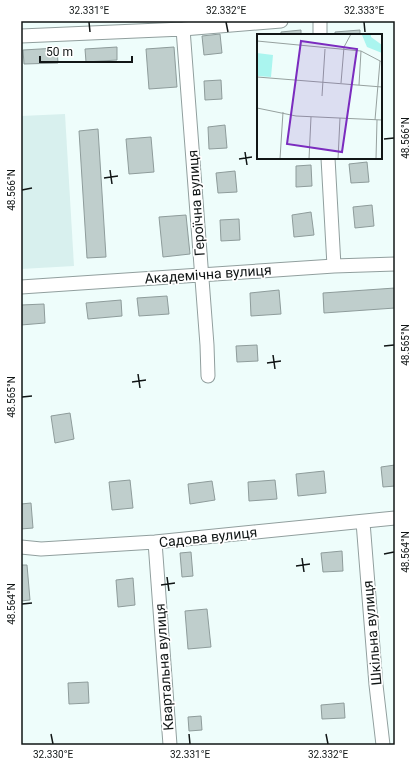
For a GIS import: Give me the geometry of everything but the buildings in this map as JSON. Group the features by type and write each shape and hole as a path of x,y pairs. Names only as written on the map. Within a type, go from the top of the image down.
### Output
{"street":[{"path":"21,36 182,29 280,21"},
{"path":"320,21 320,34"},
{"name":"Героїчна вулиця","path":"182,29 200,275 207,345 208,376"},
{"path":"328,159 334,266"},
{"name":"Академічна вулиця","path":"21,287 334,266 395,264"},
{"name":"Садова вулиця","path":"21,547 40,549 155,542 395,518"},
{"name":"Шкільна вулиця","path":"363,522 376,685 383,745"},
{"name":"Квартальна вулиця","path":"155,542 170,745"}],"shaded area":[{"path":"65,114 74,266 21,269 21,116"}]}
